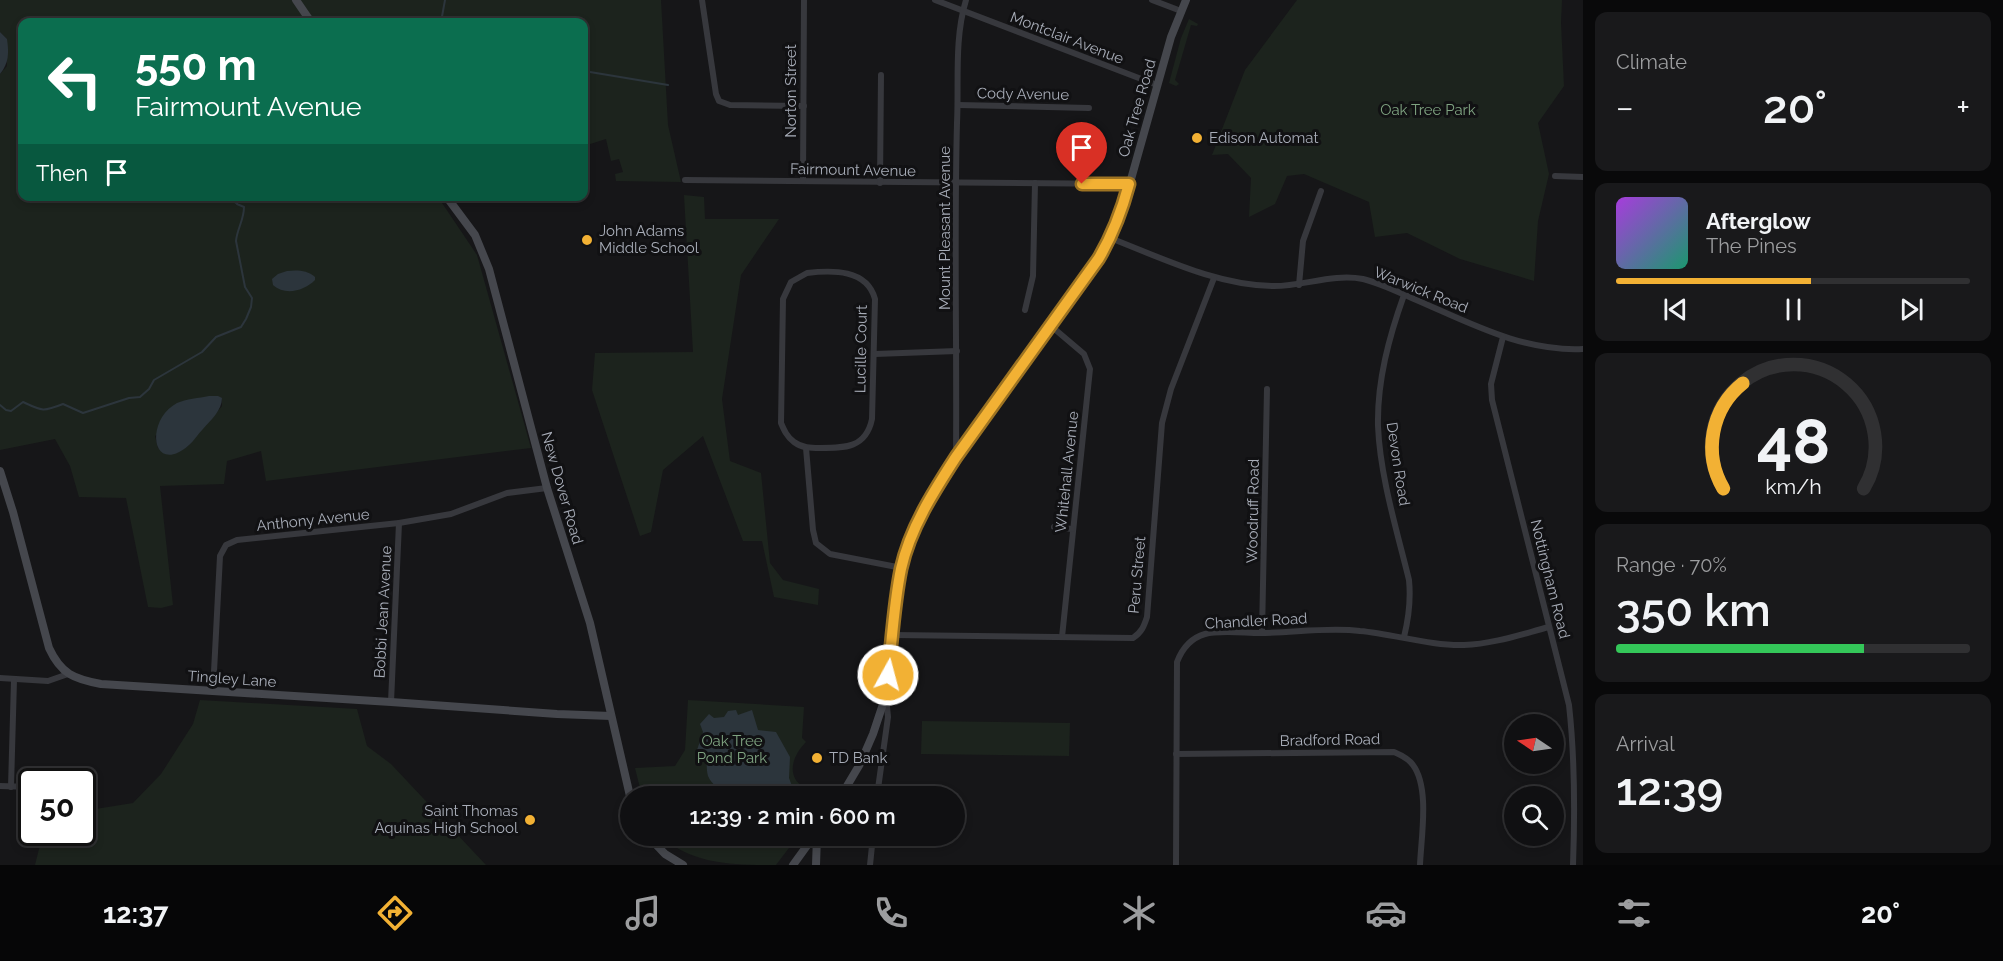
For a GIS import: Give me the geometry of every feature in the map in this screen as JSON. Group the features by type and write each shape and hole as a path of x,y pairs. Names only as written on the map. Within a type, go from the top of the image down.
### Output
{"street":[{"path":"296,0 308,18"},
{"path":"702,0 719,101 730,105 804,105"},
{"name":"Norton Street","path":"803,181 804,0"},
{"name":"Montclair Avenue","path":"935,0 1157,85"},
{"name":"Mount Pleasant Avenue","path":"956,457 956,183 959,42 962,10 966,0"},
{"path":"1152,0 1181,11"},
{"name":"Oak Tree Road","path":"847,786 860,764 873,734 886,691 902,568 918,521 956,457 1099,258 1110,238 1119,218 1157,85 1186,0"},
{"path":"880,183 881,75"},
{"name":"Cody Avenue","path":"958,105 1089,108"},
{"path":"1555,176 1583,177"},
{"name":"Fairmount Avenue","path":"685,180 1129,184"},
{"path":"1025,310 1033,276 1035,183"},
{"path":"1299,285 1303,241 1321,191"},
{"name":"New Dover Road","path":"450,201 468,224 486,260 547,488 590,623 628,786"},
{"name":"Warwick Road","path":"1110,238 1214,278 1269,286 1299,285 1337,279 1363,279 1503,337 1558,349 1583,349"},
{"name":"Lucille Court","path":"811,272 850,273 862,278 870,287 874,299 872,419 864,437 847,447 806,448 796,444 788,436 779,415 783,299 791,282 801,275 811,272"},
{"name":"Peru Street","path":"893,635 1133,638 1139,634 1144,626 1162,423 1171,388 1214,278"},
{"name":"Devon Road","path":"1404,295 1384,358 1378,420 1386,478 1409,580 1410,613 1404,637"},
{"name":"Whitehall Avenue","path":"1051,326 1084,354 1090,369 1062,637"},
{"name":"Nottingham Road","path":"1503,337 1491,384 1492,400 1569,705 1574,746 1576,795 1573,865"},
{"path":"874,354 957,351"},
{"name":"Woodruff Road","path":"1262,633 1268,389"},
{"path":"806,448 816,543 830,554 902,568"},
{"path":"0,471 8,493 49,648 57,663 68,674 48,681 0,678"},
{"name":"Anthony Avenue","path":"213,691 220,556 226,545 237,540 399,524 451,514 507,493 547,488"},
{"name":"Bobbi Jean Avenue","path":"391,702 399,524"},
{"path":"1054,527 1072,529"},
{"name":"Chandler Road","path":"1176,865 1177,671 1181,652 1197,637 1207,633 1335,629 1359,630 1464,645 1493,642 1549,627"},
{"name":"Tingley Lane","path":"68,674 101,684 612,716"},
{"path":"11,787 14,680"},
{"path":"878,786 888,717 886,691"},
{"name":"Bradford Road","path":"1176,754 1394,752 1403,756 1413,765 1421,780 1420,865"},
{"path":"0,786 18,787"},
{"path":"657,846 683,865"},
{"path":"793,865 807,846"},
{"path":"815,846 816,865"},
{"path":"870,865 872,846"}],"green space":[{"path":"0,0 661,0 668,125 681,182 616,181 615,174 623,172 619,159 611,161 606,139 588,145 588,18 18,18 18,201 441,201 477,255 531,448 266,481 261,451 227,461 224,484 160,486 173,605 161,608 148,607 126,498 79,497 70,466 55,439 0,450 0,74 7,66 7,39 0,32","holes":["222,398 222,406 188,446 177,453 158,448 155,436"]},
{"name":"Oak Tree Park","path":"1297,0 1562,0 1564,86 1538,123 1549,174 1538,221 1534,281 1460,259 1407,233 1375,237 1369,202 1304,174 1287,176 1275,204 1249,217 1251,178 1228,154 1212,155 1245,70"},
{"path":"1189,19 1198,24 1197,26 1191,25 1175,80 1179,84 1176,86 1169,83 1181,38"},
{"path":"684,195 704,197 705,219 779,219 741,275 722,399 730,461 761,473 770,563 783,580 819,589 818,605 774,597 762,541 743,541 703,436 663,470 651,532 640,536 592,390 595,353 693,352"},
{"path":"200,700 357,709 367,746 391,764 486,865 35,865 40,846 96,846 96,809 133,803 161,774 193,724"},
{"name":"Oak Tree Pond Park","path":"688,700 804,707 802,738 806,742 801,747 793,765 794,777 803,786 640,786 635,768 675,766 685,750"},
{"path":"922,721 1070,723 1069,756 921,754"},
{"path":"674,846 790,846 776,865 745,865 714,861 686,853"}],"shaded area":[{"path":"0,32 7,39 8,53 7,62 0,74"},
{"path":"287,271 305,272 315,277 315,280 294,291 283,290 273,285 272,279"},
{"path":"209,396 222,398 220,407 192,442 176,454 166,454 160,450 156,432 167,411 177,403"},
{"path":"736,710 738,715 752,710 758,730 776,732 790,757 789,778 792,786 714,785 708,776 707,753 697,750 703,732 700,724 709,714 714,718 724,717 728,711"}],"waterway":[{"path":"442,18 445,0"},
{"path":"588,72 668,85"},
{"path":"0,405 11,411 23,402 43,409 63,404 83,413 129,398 140,397 149,389 154,380 202,352 216,337 241,327 251,307 252,298 245,287 236,241 244,212 244,207 237,204 238,201"}],"place":[{"name":"Edison Automat","path":"1197,138"},
{"name":"John Adams Middle School","path":"587,240"},
{"name":"TD Bank","path":"817,758"},
{"name":"Saint Thomas Aquinas High School","path":"530,820"}],"route":[{"path":"888,675 902,568 918,521 956,457 1099,258 1119,218 1129,184 1082,184"}]}
